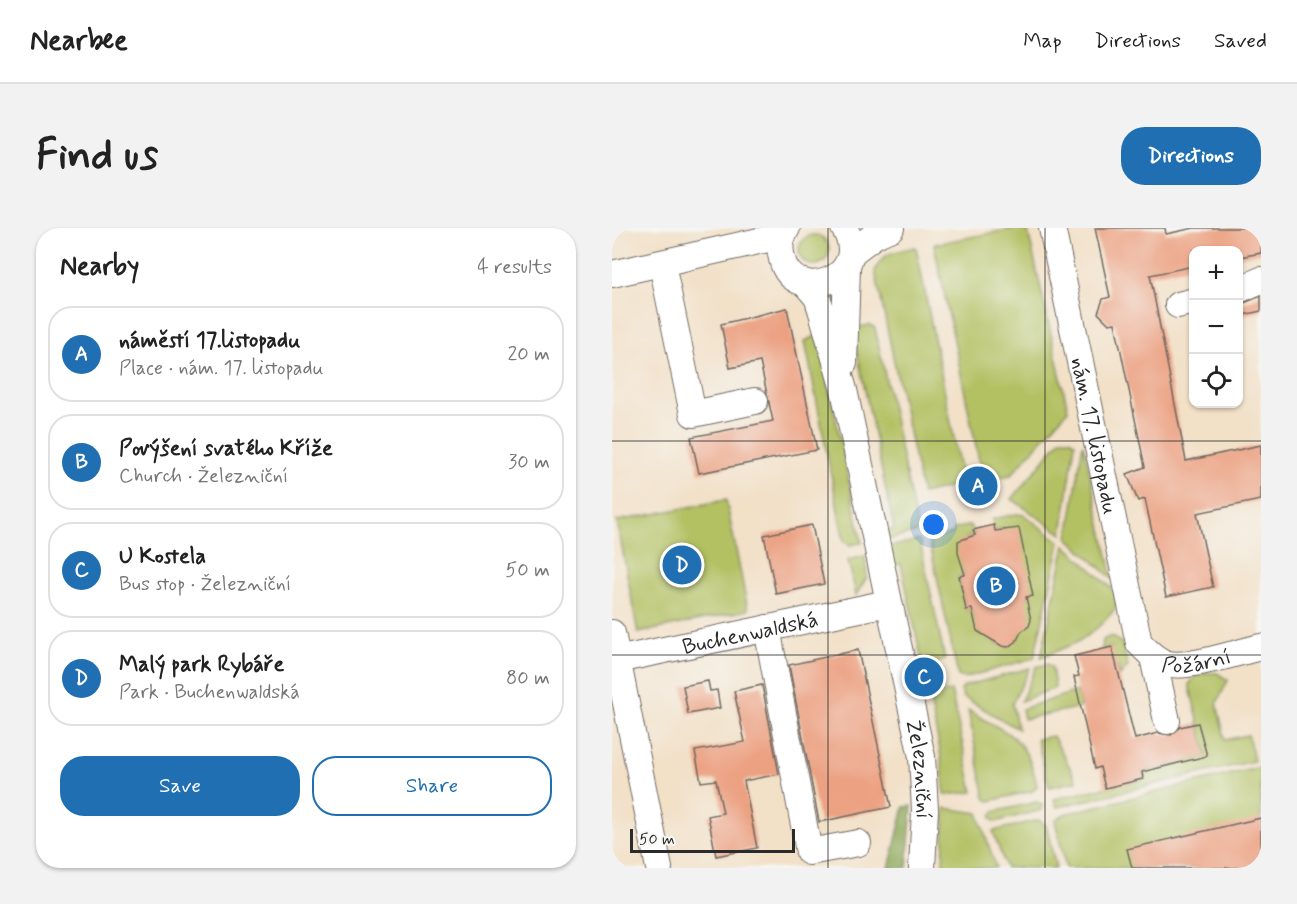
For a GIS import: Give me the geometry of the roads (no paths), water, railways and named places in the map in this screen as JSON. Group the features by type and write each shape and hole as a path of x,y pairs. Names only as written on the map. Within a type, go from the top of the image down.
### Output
{"street":[{"path":"844,228 849,236 844,390"},
{"path":"804,282 813,284 832,280 875,235 891,228"},
{"name":"nám. 17. listopadu","path":"1052,228 1146,650 1167,721"},
{"path":"612,274 722,251 784,232"},
{"path":"784,232 779,249 783,264 789,273 804,282 817,297 844,390 888,603"},
{"path":"722,251 783,264"},
{"path":"662,264 693,414 755,401"},
{"path":"1243,288 1261,280"},
{"name":"Buchenwaldská","path":"615,661 888,603"},
{"name":"Železniční","path":"888,603 922,757 925,810 922,868"},
{"path":"767,628 810,860 858,843"},
{"path":"612,633 615,661 660,868"},
{"name":"Požární","path":"1146,650 1167,664 1192,663 1261,647"}],"place":[{"name":"náměstí 17.listopadu","path":"978,486"},
{"name":"Malý park Rybáře","path":"682,565"},
{"name":"Povýšení svatého Kříže","path":"996,586"},
{"name":"U Kostela","path":"924,677"}]}
